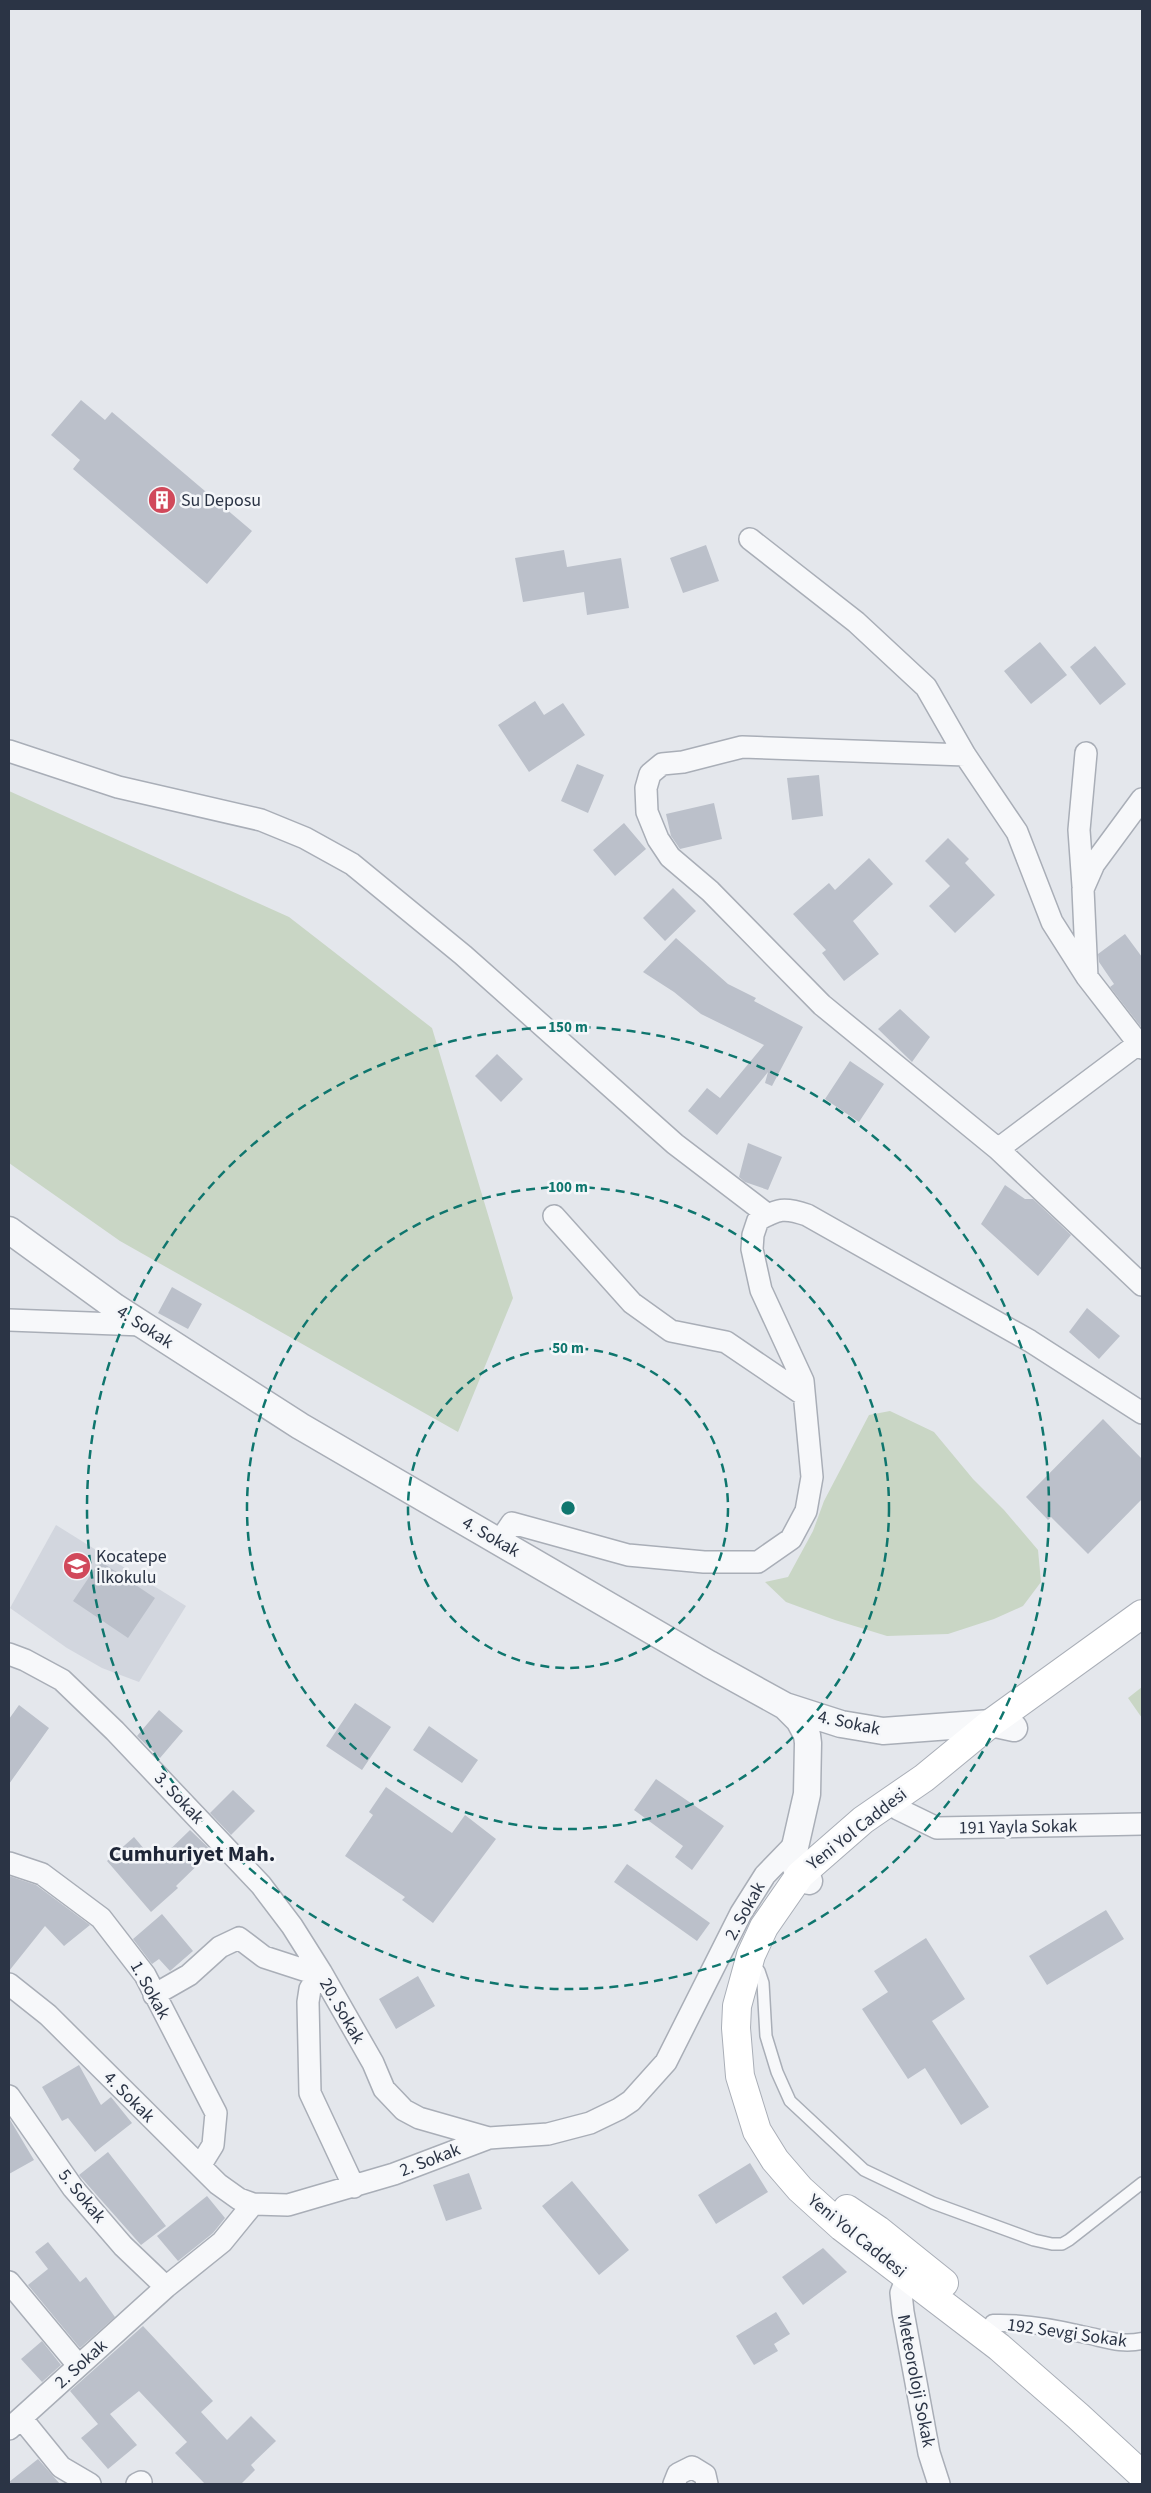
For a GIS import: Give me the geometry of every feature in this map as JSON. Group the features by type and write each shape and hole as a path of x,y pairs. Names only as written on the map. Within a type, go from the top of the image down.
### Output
{"main road":[{"name":"Yeni Yol Caddesi","path":"1142,1614 824,1867 805,1878 776,1931 759,1971 749,2023 751,2060 761,2099 772,2125 793,2157 844,2206 878,2230 992,2323 1142,2453"},
{"name":"Yeni Yol Caddesi","path":"1142,1630 863,1820 805,1878 764,1927 743,1981 736,2028 740,2076 757,2131 775,2160 819,2208 999,2347 1078,2416 1142,2476"}],"street":[{"path":"750,539 856,622 926,687 965,756 1017,832 1052,922 1087,977 1140,1046 998,1149"},
{"path":"965,756 742,747 683,762 662,764 650,774 646,788 647,812 658,839 670,857 710,891 822,1005 998,1149 1142,1285"},
{"path":"9,751 118,786 261,820 304,838 352,864 463,955 675,1144 768,1215"},
{"path":"1086,753 1079,830 1087,977"},
{"path":"1083,889 1094,864 1142,799"},
{"path":"499,1542 512,1523 628,1555 704,1562 758,1562 791,1539 806,1512 812,1477 803,1382 761,1290 752,1249 753,1235 758,1220 778,1209 794,1210 807,1215 1030,1341 1142,1413"},
{"path":"554,1216 632,1303 671,1331 726,1342 804,1395"},
{"name":"4. Sokak","path":"9,1230 60,1269 143,1325 300,1426 785,1706 848,1726 883,1731 1002,1725"},
{"path":"9,1320 143,1325"},
{"name":"3. Sokak","path":"9,1654 25,1660 62,1680 115,1731 261,1885 292,1926 321,1972"},
{"name":"2. Sokak","path":"785,1706 799,1720 807,1735 808,1743 807,1794 800,1829 793,1846 792,1860 805,1878"},
{"name":"191 Yayla Sokak","path":"898,1809 937,1828 1142,1824"},
{"name":"2. Sokak","path":"15,2424 166,2287 222,2242 253,2204 288,2205 394,2174 489,2138 548,2134 590,2123 631,2101 666,2062 741,1913 765,1875 793,1846"},
{"name":"1. Sokak","path":"9,1863 42,1874 101,1918 145,1975 216,2113 213,2145 200,2166"},
{"name":"20. Sokak","path":"154,1995 189,1975 220,1947 239,1938 264,1957 304,1970 321,1972 373,2063 384,2089 404,2110 418,2118 489,2138"},
{"path":"321,1972 310,1989 308,2002 310,2093 354,2187"},
{"name":"4. Sokak","path":"9,1984 48,2015 218,2184 239,2199 253,2204"},
{"name":"5. Sokak","path":"9,2096 72,2188 123,2246 166,2287"},
{"name":"Meteoroloji Sokak","path":"907,2277 901,2293 903,2312 930,2452 939,2484"},
{"path":"9,2282 78,2365"},
{"name":"192 Sevgi Sokak","path":"992,2323 1014,2322 1126,2344 1142,2341"},
{"path":"15,2424 61,2467 90,2484"},
{"path":"674,2484 678,2474 692,2467 705,2475 707,2484"}],"lane":[{"path":"759,1971 763,1983 766,2036 777,2072 790,2102 864,2170 933,2203 1034,2240 1052,2244 1062,2244 1069,2240 1142,2183"}],"shaded area":[{"name":"Kocatepe İlkokulu","path":"56,1525 186,1606 139,1682 102,1668 67,1648 10,1608"}],"green space":[{"path":"9,791 289,917 432,1028 513,1298 458,1432 120,1241 9,1163"},
{"path":"890,1411 934,1432 973,1479 1004,1510 1038,1550 1041,1582 1023,1606 994,1619 948,1634 887,1636 786,1602 765,1582 788,1577 813,1531 824,1501 869,1415"},
{"path":"1142,1687 1142,1718 1128,1698"}],"building":[{"name":"Su Deposu","path":"81,400 105,420 112,412 252,531 207,584 73,469 80,460 51,435"},
{"path":"706,545 719,581 683,593 670,558"},
{"path":"564,550 567,567 621,558 629,608 587,615 584,592 523,602 515,558"},
{"path":"1040,642 1067,675 1031,704 1004,671"},
{"path":"1095,646 1126,684 1100,705 1070,667"},
{"path":"535,701 544,715 563,703 585,735 529,772 498,725"},
{"path":"577,764 604,775 588,813 561,801"},
{"path":"819,775 823,816 792,820 787,778"},
{"path":"714,803 722,839 680,849 671,836 666,814"},
{"path":"624,823 646,849 615,876 593,850"},
{"path":"948,838 969,859 965,863 995,895 955,933 929,906 950,886 925,861"},
{"path":"869,858 893,884 853,921 879,954 844,981 822,953 826,950 793,914 829,883 835,890"},
{"path":"673,888 696,911 665,941 643,918"},
{"path":"1125,934 1142,957 1142,1028 1110,987 1114,984 1099,962 1098,954"},
{"path":"676,938 728,984 756,998 754,1001 803,1027 772,1086 765,1083 768,1072 717,1135 688,1111 707,1088 720,1098 764,1045 701,1014 674,992 643,972"},
{"path":"900,1009 930,1037 912,1062 878,1029"},
{"path":"497,1054 523,1079 501,1102 475,1076"},
{"path":"850,1061 884,1084 859,1122 825,1099"},
{"path":"748,1143 782,1157 768,1190 745,1182 739,1177"},
{"path":"1005,1185 1025,1199 1033,1199 1071,1235 1038,1276 981,1224"},
{"path":"172,1287 202,1304 188,1329 158,1313"},
{"path":"1087,1308 1120,1336 1099,1359 1069,1332"},
{"path":"1103,1419 1142,1459 1142,1499 1088,1554 1051,1517 1048,1520 1026,1497"},
{"path":"100,1561 155,1598 128,1638 73,1601"},
{"path":"355,1703 391,1727 362,1770 326,1746"},
{"path":"19,1705 49,1728 9,1784 9,1719"},
{"path":"159,1710 183,1731 160,1758 137,1736"},
{"path":"429,1726 478,1760 462,1783 413,1750"},
{"path":"656,1779 724,1826 692,1870 675,1857 683,1846 634,1810"},
{"path":"386,1787 452,1833 465,1815 496,1839 433,1923 402,1900 405,1897 345,1856 373,1815 369,1812"},
{"path":"233,1790 255,1811 231,1835 210,1813"},
{"path":"190,1830 212,1851 176,1886 178,1888 151,1912 107,1861 134,1837 156,1863"},
{"path":"627,1864 710,1923 697,1941 614,1882"},
{"path":"9,1876 36,1885 90,1925 64,1946 45,1926 9,1971"},
{"path":"1106,1910 1124,1939 1047,1985 1029,1956"},
{"path":"162,1914 193,1951 170,1971 159,1959 152,1964 133,1939"},
{"path":"926,1938 965,1999 932,2021 989,2107 961,2125 925,2068 908,2079 862,2009 888,1992 874,1971"},
{"path":"418,1976 435,2006 396,2029 379,1999"},
{"path":"79,2065 101,2105 111,2097 132,2123 95,2152 68,2118 62,2121 42,2087"},
{"path":"9,2118 34,2160 9,2174"},
{"path":"108,2152 166,2226 141,2245 79,2175"},
{"path":"750,2163 768,2192 716,2224 698,2195"},
{"path":"469,2173 482,2209 446,2221 433,2185"},
{"path":"572,2181 629,2250 599,2275 542,2206"},
{"path":"207,2196 225,2218 213,2233 178,2261 157,2236"},
{"path":"48,2242 80,2282 86,2277 115,2317 80,2348 28,2285 48,2269 35,2252"},
{"path":"823,2248 847,2272 803,2305 782,2277"},
{"path":"776,2312 790,2334 774,2344 778,2351 754,2365 736,2336"},
{"path":"143,2326 213,2401 201,2412 227,2440 251,2416 276,2441 251,2465 255,2470 241,2484 205,2484 175,2453 187,2442 139,2391 110,2414 137,2445 108,2469 81,2438 98,2424 70,2391"},
{"path":"42,2341 61,2365 42,2382 21,2359"},
{"path":"38,2459 60,2484 9,2484 9,2482"}],"place":[{"name":"Su Deposu","path":"162,500"},
{"name":"Kocatepe İlkokulu","path":"77,1566"}],"district":[{"name":"Cumhuriyet Mah.","path":"192,1854"}]}
